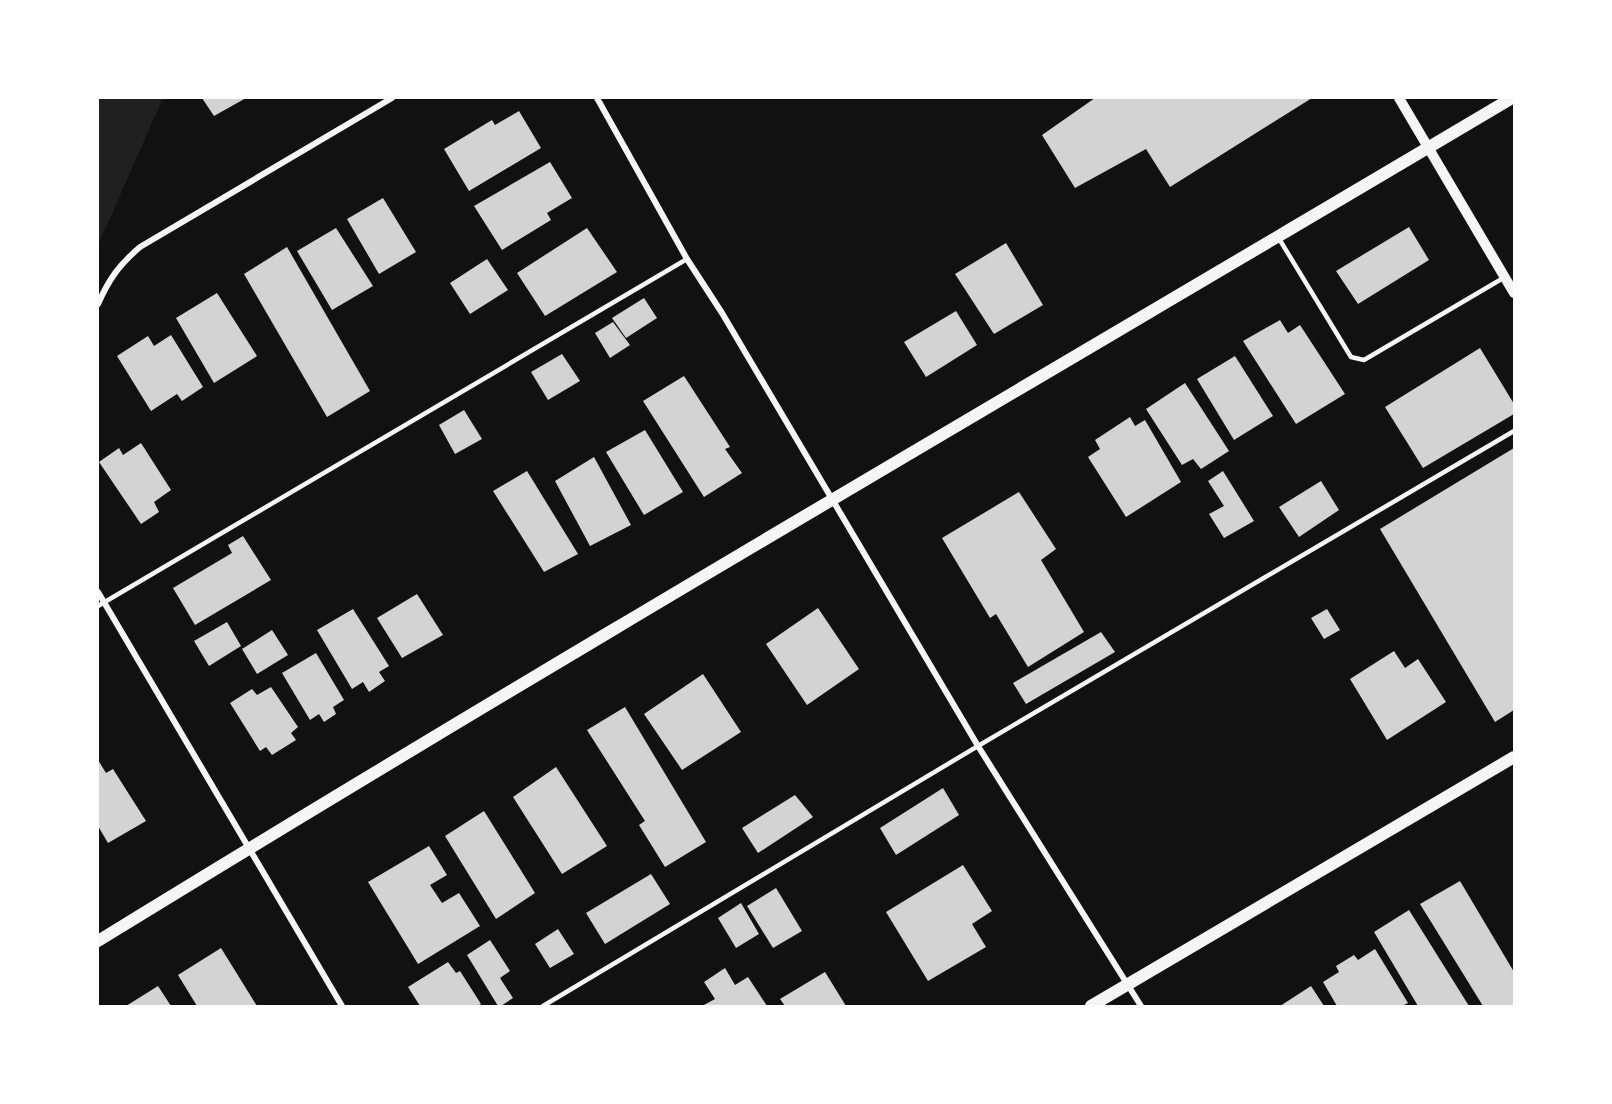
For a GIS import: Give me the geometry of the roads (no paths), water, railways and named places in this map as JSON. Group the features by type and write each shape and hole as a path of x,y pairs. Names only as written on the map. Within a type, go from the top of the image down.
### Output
{"main road":[{"path":"98,941 248,848 1512,98"},
{"path":"1091,1006 1515,757"}],"street":[{"path":"98,304 120,264 140,247 392,98"},
{"path":"597,98 687,259 722,313 978,746 1141,1006"},
{"path":"1399,98 1515,293"},
{"path":"98,592 100,604 342,1006"}],"lane":[{"path":"1278,237 1351,357 1364,360 1505,277"},
{"path":"100,604 687,259"},
{"path":"543,1006 978,746 1515,431"}]}
